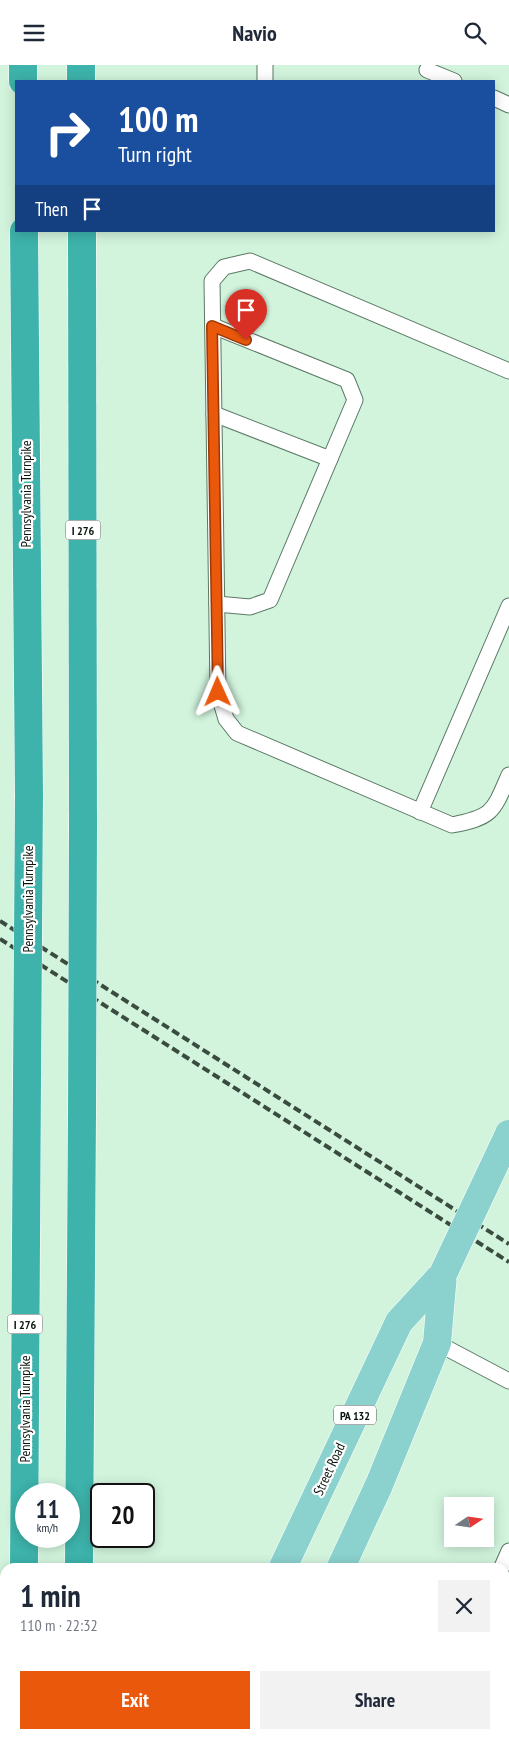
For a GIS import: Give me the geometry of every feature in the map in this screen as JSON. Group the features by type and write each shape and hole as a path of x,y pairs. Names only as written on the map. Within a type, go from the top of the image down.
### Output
{"highway":[{"path":"23,65 23,80"},
{"path":"81,65 81,80"},
{"name":"Pennsylvania Turnpike","path":"24,232 29,795 24,1563"},
{"name":"I 276","path":"79,1563 83,829 82,232"}],"main road":[{"name":"Street Road","path":"285,1563 399,1322 443,1274 509,1135"},
{"name":"Street Road","path":"343,1563 379,1485 437,1343 443,1274"}],"lane":[{"path":"265,65 265,80"},
{"path":"426,72 451,80"},
{"path":"495,98 509,105"},
{"path":"509,371 250,261 224,267 212,281 218,692 226,719 237,733 452,825 476,820 494,808 509,775"},
{"path":"212,326 347,380 355,400 270,599 250,607 216,604"},
{"path":"214,414 330,459"},
{"path":"420,812 509,606"},
{"path":"437,1343 509,1381"},
{"path":"504,1563 509,1551"}],"railway":[{"path":"0,921 509,1244"},
{"path":"0,939 509,1262"}],"route":[{"path":"218,692 212,326 246,340"}]}
